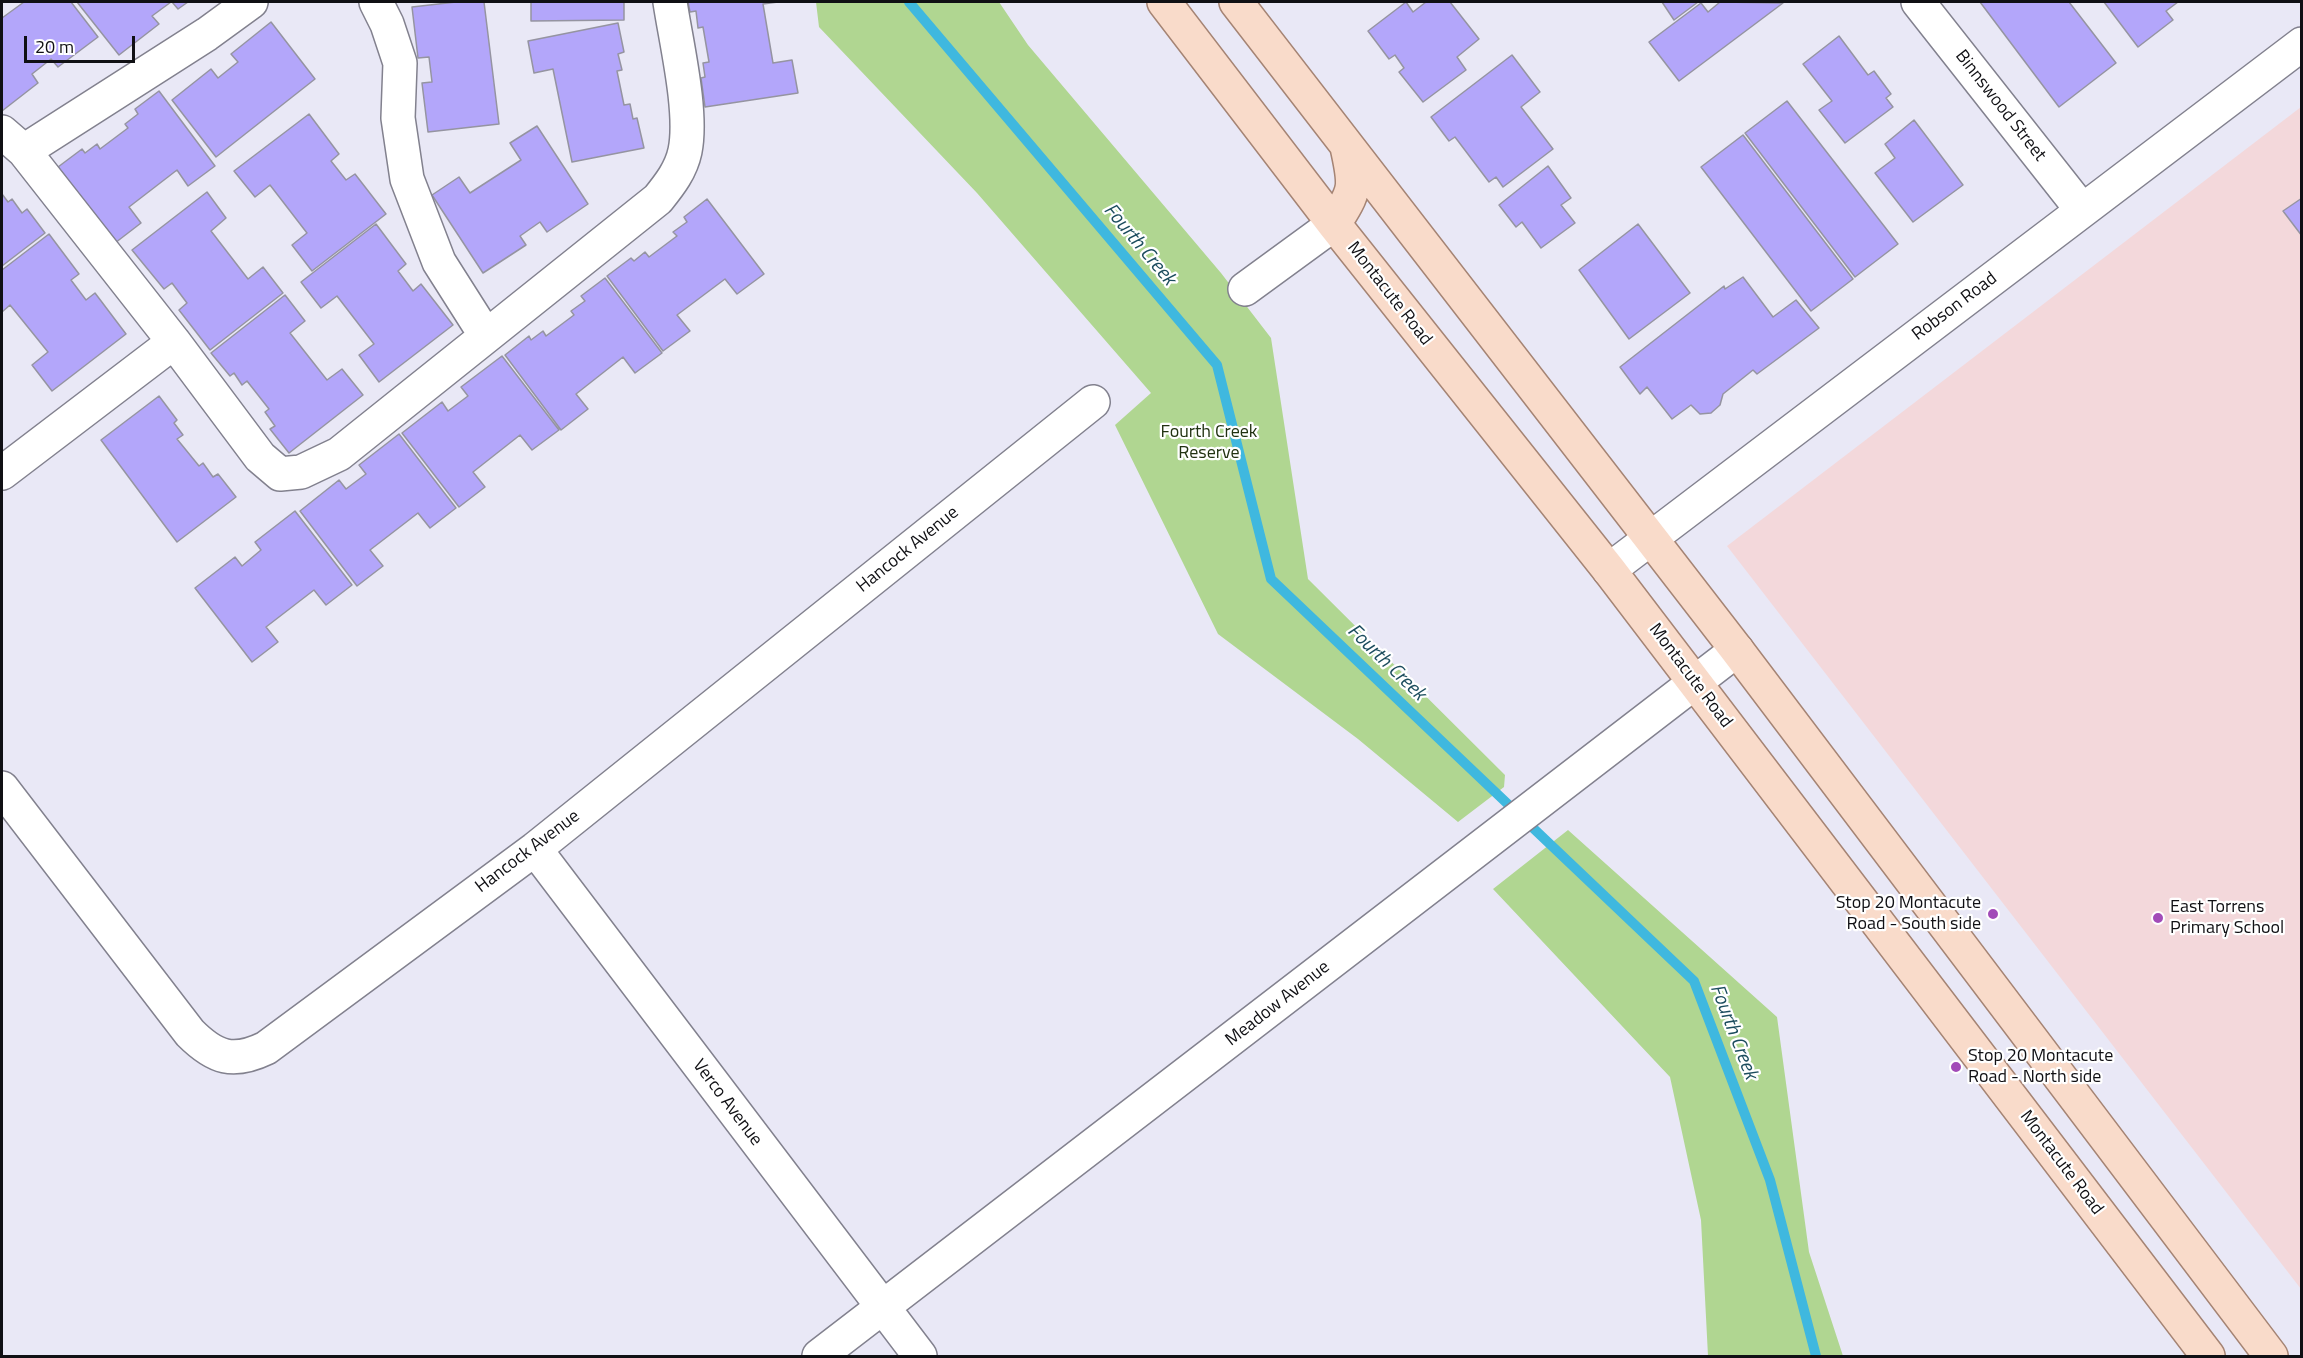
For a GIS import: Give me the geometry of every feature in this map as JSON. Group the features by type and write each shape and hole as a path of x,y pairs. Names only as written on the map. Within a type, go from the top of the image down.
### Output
{"main road":[{"name":"Montacute Road","path":"1164,2 1334,224 1609,570 2208,1356"},
{"path":"1236,2 1737,650 2271,1356"},
{"path":"1334,224 1350,199 1355,181 1346,145"}],"street":[{"path":"251,2 207,34 13,141 174,342 260,457 280,474 301,472 339,454 658,199 675,179 686,150 686,112 670,2"},
{"path":"376,2 387,24 400,63 398,118 407,179 439,262 486,336"},
{"name":"Binnswood Street","path":"1918,2 2082,210"},
{"name":"Robson Road","path":"1609,570 2301,44"},
{"path":"1245,289 1334,224"},
{"path":"2,473 174,342"},
{"name":"Hancock Avenue","path":"2,788 190,1033 205,1048 227,1058 248,1057 266,1048 535,849 1093,402"},
{"name":"Meadow Avenue","path":"819,1356 1737,650"},
{"name":"Verco Avenue","path":"535,849 882,1309 920,1356"}],"shaded area":[{"name":"East Torrens Primary School","path":"2301,107 2301,1289 1727,546"}],"green space":[{"name":"Fourth Creek Reserve","path":"816,2 999,2 1028,45 1221,273 1271,338 1308,579 1505,775 1504,787 1458,822 1358,739 1218,634 1115,425 1151,393 977,193 819,27"},
{"path":"1568,830 1777,1017 1809,1252 1843,1356 1708,1356 1701,1220 1670,1077 1493,889"}],"building":[{"path":"24,2 71,2 98,37 58,67 51,59 32,74 38,83 2,111 2,18"},
{"path":"77,2 171,2 152,16 159,24 119,55"},
{"path":"172,2 188,2 178,9"},
{"path":"456,2 484,2 499,124 428,132 422,83 432,82 429,57 418,58 412,7"},
{"path":"531,2 624,2 624,20 531,21"},
{"path":"688,2 778,2 763,4 773,63 792,60 798,93 705,107 701,78 705,77 703,63 709,62 703,27 698,28 696,11 690,12"},
{"path":"1406,2 1413,12 1426,2 1450,2 1479,39 1457,57 1466,70 1423,102 1399,72 1404,68 1395,55 1389,59 1368,31"},
{"path":"1662,2 1698,2 1674,20"},
{"path":"1720,2 1783,3 1679,81 1649,42 1701,3 1708,12"},
{"path":"1980,2 2069,2 2116,63 2059,107"},
{"path":"2104,2 2178,2 2166,11 2173,20 2138,47"},
{"path":"271,22 315,79 216,157 172,100 211,69 218,78 238,62 231,54"},
{"path":"618,23 624,52 618,54 622,70 617,71 624,105 630,104 633,119 637,118 644,148 572,162 553,69 534,73 528,41"},
{"path":"1839,36 1868,75 1874,71 1891,94 1886,98 1893,107 1845,143 1819,110 1832,101 1803,64"},
{"path":"1512,55 1540,92 1521,107 1553,149 1503,187 1496,177 1489,182 1455,137 1449,141 1431,117"},
{"path":"159,91 215,166 188,186 177,170 129,207 141,223 115,243 58,167 82,149 85,153 97,144 100,149 128,128 125,124 138,114 135,109"},
{"path":"1787,101 1898,244 1855,277 1745,133"},
{"path":"309,114 339,154 331,161 346,180 355,174 386,214 312,271 292,245 307,233 270,185 255,197 234,171"},
{"path":"1914,120 1963,185 1913,222 1875,173 1895,158 1885,144"},
{"path":"537,126 588,204 547,232 540,222 520,236 526,245 483,273 432,195 459,177 470,193 521,160 510,143"},
{"path":"1743,135 1853,279 1811,311 1701,167"},
{"path":"1548,166 1571,198 1561,205 1575,223 1541,248 1522,222 1516,227 1499,205"},
{"path":"207,192 226,218 211,231 248,279 263,267 283,293 210,350 179,310 187,303 172,283 164,289 132,250"},
{"path":"2,194 8,202 12,199 22,213 27,209 45,233 2,266"},
{"path":"2302,198 2302,236 2283,211"},
{"path":"707,199 764,274 737,294 725,279 677,315 690,331 663,351 607,276 631,258 634,261 645,252 649,257 677,236 673,232 687,222 684,217"},
{"path":"376,224 406,264 398,271 413,291 421,284 453,325 379,382 359,355 374,344 337,296 321,308 301,282"},
{"path":"1638,224 1690,293 1629,339 1579,270"},
{"path":"49,234 79,274 71,280 86,300 95,293 126,334 52,391 32,365 48,352 10,305 2,312 2,270"},
{"path":"1743,277 1773,317 1796,300 1819,328 1757,374 1753,370 1723,394 1720,405 1711,413 1700,414 1691,405 1672,419 1647,387 1640,394 1620,367 1724,286 1725,289"},
{"path":"605,278 662,353 635,373 623,357 576,394 588,409 561,430 505,355 529,336 531,340 543,331 546,336 574,315 571,311 585,301 581,296"},
{"path":"285,295 305,321 290,333 327,380 342,369 363,395 289,453 270,429 275,426 265,412 269,409 247,381 242,385 234,373 230,376 211,353"},
{"path":"502,356 559,430 532,450 520,435 473,472 485,487 459,507 402,433 442,402 448,411 468,396 461,387"},
{"path":"159,396 177,420 174,423 183,435 177,439 199,466 203,463 213,477 218,474 236,497 177,542 101,440"},
{"path":"399,434 456,508 430,528 418,513 370,550 383,566 357,586 300,511 339,480 346,489 366,474 359,465"},
{"path":"295,511 352,585 326,605 314,590 266,627 278,642 252,662 195,588 235,557 242,566 261,550 255,542"}],"waterway":[{"name":"Fourth Creek","path":"909,2 1217,365 1271,579 1694,981 1770,1180 1816,1356"}],"place":[{"name":"Stop 20 Montacute Road - South side","path":"1993,914"},
{"name":"East Torrens Primary School","path":"2158,918"},
{"name":"Stop 20 Montacute Road - North side","path":"1956,1067"}]}
